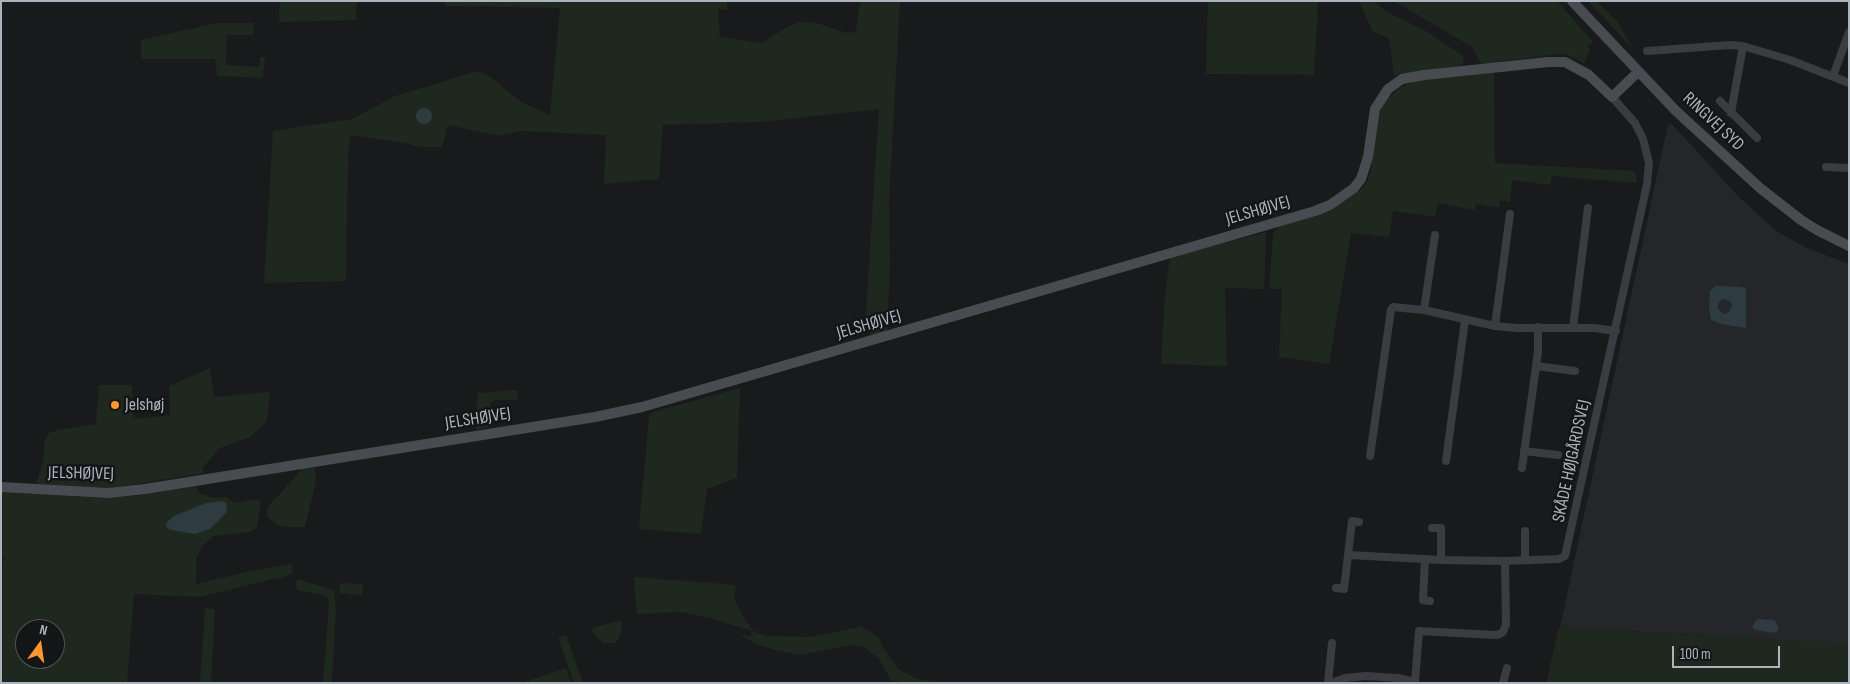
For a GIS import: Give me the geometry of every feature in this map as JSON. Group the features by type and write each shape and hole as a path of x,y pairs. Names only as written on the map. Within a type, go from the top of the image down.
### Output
{"street":[{"name":"RINGVEJ SYD","path":"1572,1 1682,117 1778,203 1817,230 1849,246"},
{"path":"1833,76 1849,32"},
{"path":"1647,51 1730,45 1743,46 1790,60 1849,83"},
{"path":"1731,113 1743,46"},
{"name":"JELSHØJVEJ","path":"1,487 108,493 144,489 642,408 1315,211 1330,205 1354,188 1361,179 1368,157 1375,108 1388,89 1402,79 1548,62 1565,62 1589,75 1612,97"},
{"path":"1612,97 1638,72"},
{"name":"SKÅDE HØJGÅRDSVEJ","path":"1349,555 1505,561 1559,559 1568,552 1647,184 1649,163 1643,139 1635,123 1612,97"},
{"path":"1720,101 1757,138"},
{"path":"1826,167 1849,168"},
{"path":"1573,327 1588,208"},
{"path":"1495,326 1510,214"},
{"path":"1424,310 1435,235"},
{"path":"1370,456 1391,310 1393,307 1424,310 1495,326 1517,328 1573,327 1616,331"},
{"path":"1446,461 1465,320"},
{"path":"1522,468 1536,366 1538,327"},
{"name":"SKÅDE HØJGÅRDSVEJ","path":"1536,366 1575,372"},
{"name":"SKÅDE HØJGÅRDSVEJ","path":"1524,451 1558,456"},
{"path":"1336,588 1344,589 1352,521 1359,522"},
{"path":"1432,528 1441,528 1441,560"},
{"name":"SKÅDE HØJGÅRDSVEJ","path":"1525,530 1525,560"},
{"path":"1425,559 1423,600 1430,601"},
{"path":"1332,643 1332,682 1356,677 1380,676 1415,683 1419,631 1496,636 1503,632 1506,624 1505,561"},
{"path":"1503,683 1507,668"}],"shaded area":[{"path":"280,1 357,1 356,20 279,22"},
{"path":"446,1 727,1 727,10 718,9 720,37 762,43 787,27 799,22 817,23 846,33 856,32 860,1 900,1 889,201 890,263 887,333 872,336 865,326 879,109 760,122 663,125 659,179 604,184 606,135 521,131 499,136 448,125 442,147 419,147 405,143 350,135 346,281 264,283 273,131 352,119 395,96 478,71 486,74 523,103 550,115 560,8 445,6"},
{"path":"1208,1 1318,1 1314,75 1206,74"},
{"path":"1359,1 1373,1 1387,12 1426,31 1463,56 1463,65 1394,75 1389,38 1373,32"},
{"path":"1394,1 1557,1 1593,42 1587,46 1590,50 1584,63 1568,55 1556,54 1481,64 1472,47"},
{"path":"1588,1 1596,1 1618,22 1633,49"},
{"path":"217,23 253,23 253,35 227,35 226,65 259,67 260,57 265,57 263,78 217,76 215,59 141,59 141,40"},
{"path":"1494,72 1495,163 1635,171 1637,183 1552,176 1550,185 1512,180 1510,202 1500,200 1499,207 1476,204 1474,210 1438,203 1435,217 1393,211 1389,237 1351,233 1329,364 1279,357 1282,289 1269,289 1273,235 1277,227 1331,211 1346,198 1362,189 1368,180 1371,169 1379,116 1385,101 1401,87 1418,80"},
{"path":"424,108 432,116 424,124 416,116"},
{"path":"1668,124 1673,125 1737,195 1776,231 1807,248 1849,264 1849,644 1560,627"},
{"path":"1266,232 1264,289 1225,288 1227,366 1161,364 1165,295 1170,257"},
{"path":"1716,286 1742,287 1746,289 1746,328 1721,324 1711,320 1709,307 1710,291","holes":["1725,299 1731,302 1732,306 1729,312 1724,314 1718,309 1718,304 1721,300"]},
{"path":"210,368 214,397 270,392 267,421 250,437 220,448 202,468 204,473 112,488 36,484 43,462 45,439 49,433 96,424 99,385 132,385 133,419 170,415 169,386"},
{"path":"740,388 737,478 707,489 701,534 639,529 649,417 653,412"},
{"path":"517,390 517,400 495,400 490,403 492,427 476,430 477,393"},
{"path":"315,467 316,480 305,527 282,527 267,517 268,507 303,468"},
{"path":"197,486 199,494 205,494 211,498 226,497 235,503 257,499 261,502 257,527 251,532 214,536 202,546 196,559 196,584 255,570 292,564 293,573 199,597 134,594 127,683 1,683 1,574 4,557 1,556 1,492 104,498 133,496"},
{"path":"223,501 227,504 226,513 210,529 195,534 171,530 166,527 167,522 174,516 206,503"},
{"path":"634,577 736,585 734,598 740,611 753,631 766,636 810,637 860,627 860,625 879,638 898,669 915,678 942,683 905,683 891,680 879,659 864,647 852,645 800,655 756,644 736,632 750,637 752,631 711,618 681,612 637,614"},
{"path":"298,579 334,592 336,606 332,683 323,683 329,601 326,596 298,590 295,584"},
{"path":"340,583 363,584 362,595 340,593"},
{"path":"205,608 215,609 211,683 200,683"},
{"path":"1757,619 1774,620 1778,626 1778,631 1774,633 1756,630 1752,627"},
{"path":"621,621 622,627 619,638 615,643 603,643 592,632 592,629 595,627"},
{"path":"1559,627 1849,644 1849,683 1546,683"},
{"path":"566,635 583,683 574,683 558,638"},
{"path":"566,668 571,683 522,683"}],"place":[{"name":"Jelshøj","path":"115,405"}]}
